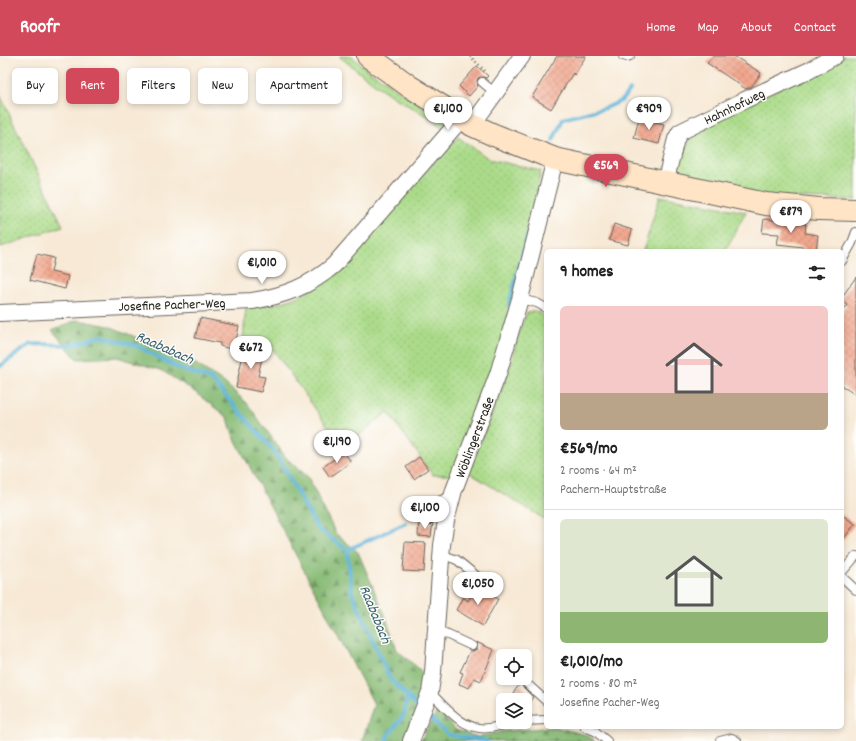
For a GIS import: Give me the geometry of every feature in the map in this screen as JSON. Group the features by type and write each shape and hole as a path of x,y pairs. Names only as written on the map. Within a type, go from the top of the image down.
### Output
{"main road":[{"path":"368,56 409,86 467,122 494,136 555,159 766,204 818,209 856,210"}],"street":[{"name":"Josefine Pacher-Weg","path":"0,313 252,301 287,293 312,281 334,265 495,94 522,56"},
{"name":"Hahnhofweg","path":"665,183 676,139 680,132 810,70 835,56"},
{"name":"Wöblingerstraße","path":"414,734 428,697 436,631 446,521 452,497 498,374 520,299 555,159"}],"lane":[{"path":"623,56 630,56"},
{"path":"482,82 495,94"},
{"path":"844,258 854,244 856,232"},
{"path":"520,299 536,303 544,307"},
{"path":"426,521 436,504 445,497 452,497"},
{"path":"442,554 457,560 484,582"},
{"path":"844,570 856,556"},
{"path":"844,580 856,590"},
{"path":"436,631 472,646"},
{"path":"528,685 544,699"},
{"path":"428,697 459,720 480,728 496,727"},
{"path":"532,721 544,720"},
{"path":"590,729 595,731 607,741"},
{"path":"720,741 732,738 737,741"}],"green space":[{"path":"339,56 351,56 368,70 445,121 445,130 427,116 380,88"},
{"path":"844,56 856,56 856,200 768,197 676,179 676,166 693,136 730,113"},
{"path":"0,95 63,226 1,247 0,240"},
{"path":"458,137 489,159 541,171 514,299 488,389 454,475 433,475 388,412 343,448 270,345 243,339 246,307 280,303 302,295 335,273 400,199"},
{"path":"660,196 746,212 726,249 644,249"},
{"path":"535,311 544,315 544,519 468,472 509,369 519,333 527,313"},
{"path":"77,320 109,326 186,358 221,380 247,403 287,459 308,477 336,534 358,552 385,615 397,650 426,675 424,694 405,741 362,741 374,704 233,435 228,418 191,389 161,370 117,357 77,359 52,330"},
{"path":"438,711 456,730 478,737 505,731 544,728 563,729 587,735 595,741 420,741"}],"building":[{"path":"557,56 586,56 574,75 573,73 551,109 532,97"},
{"path":"713,56 734,56 761,73 752,86 746,89 707,63"},
{"path":"477,66 488,76 486,78 478,78 478,86 469,96 459,86"},
{"path":"639,118 664,124 659,144 634,138"},
{"path":"764,219 806,224 805,233 818,235 816,249 803,249 803,247 777,244 779,234 762,233"},
{"path":"614,224 632,230 628,245 609,240"},
{"path":"37,254 54,258 51,272 68,276 65,289 30,280"},
{"path":"856,277 856,395 844,387 844,309 847,305 844,303 844,294"},
{"path":"200,318 239,326 234,350 220,346 220,343 195,338"},
{"path":"245,345 264,349 258,376 265,377 261,392 236,387"},
{"path":"344,452 351,462 330,477 323,467"},
{"path":"419,457 428,469 414,479 406,467"},
{"path":"844,516 855,524 844,538"},
{"path":"419,520 426,526 429,526 433,522 431,537 418,536"},
{"path":"405,542 426,543 424,572 403,571"},
{"path":"477,586 498,599 483,626 456,610 463,597 468,601"},
{"path":"476,642 494,650 481,681 474,678 469,688 459,684 463,673 460,672 470,651 477,649"},
{"path":"519,685 521,685 529,693 513,693"}],"waterway":[{"path":"553,140 563,119 606,108 621,101 630,90"},
{"path":"509,305 528,234"},
{"name":"Raababach","path":"0,366 31,344 71,345 101,336 137,346 180,369 211,379 275,452 317,528 347,550 352,593 390,679 419,708"},
{"path":"347,550 406,523"},
{"path":"386,741 387,737 404,715 407,698"},
{"name":"Raababach","path":"426,714 449,735 487,741"}]}
